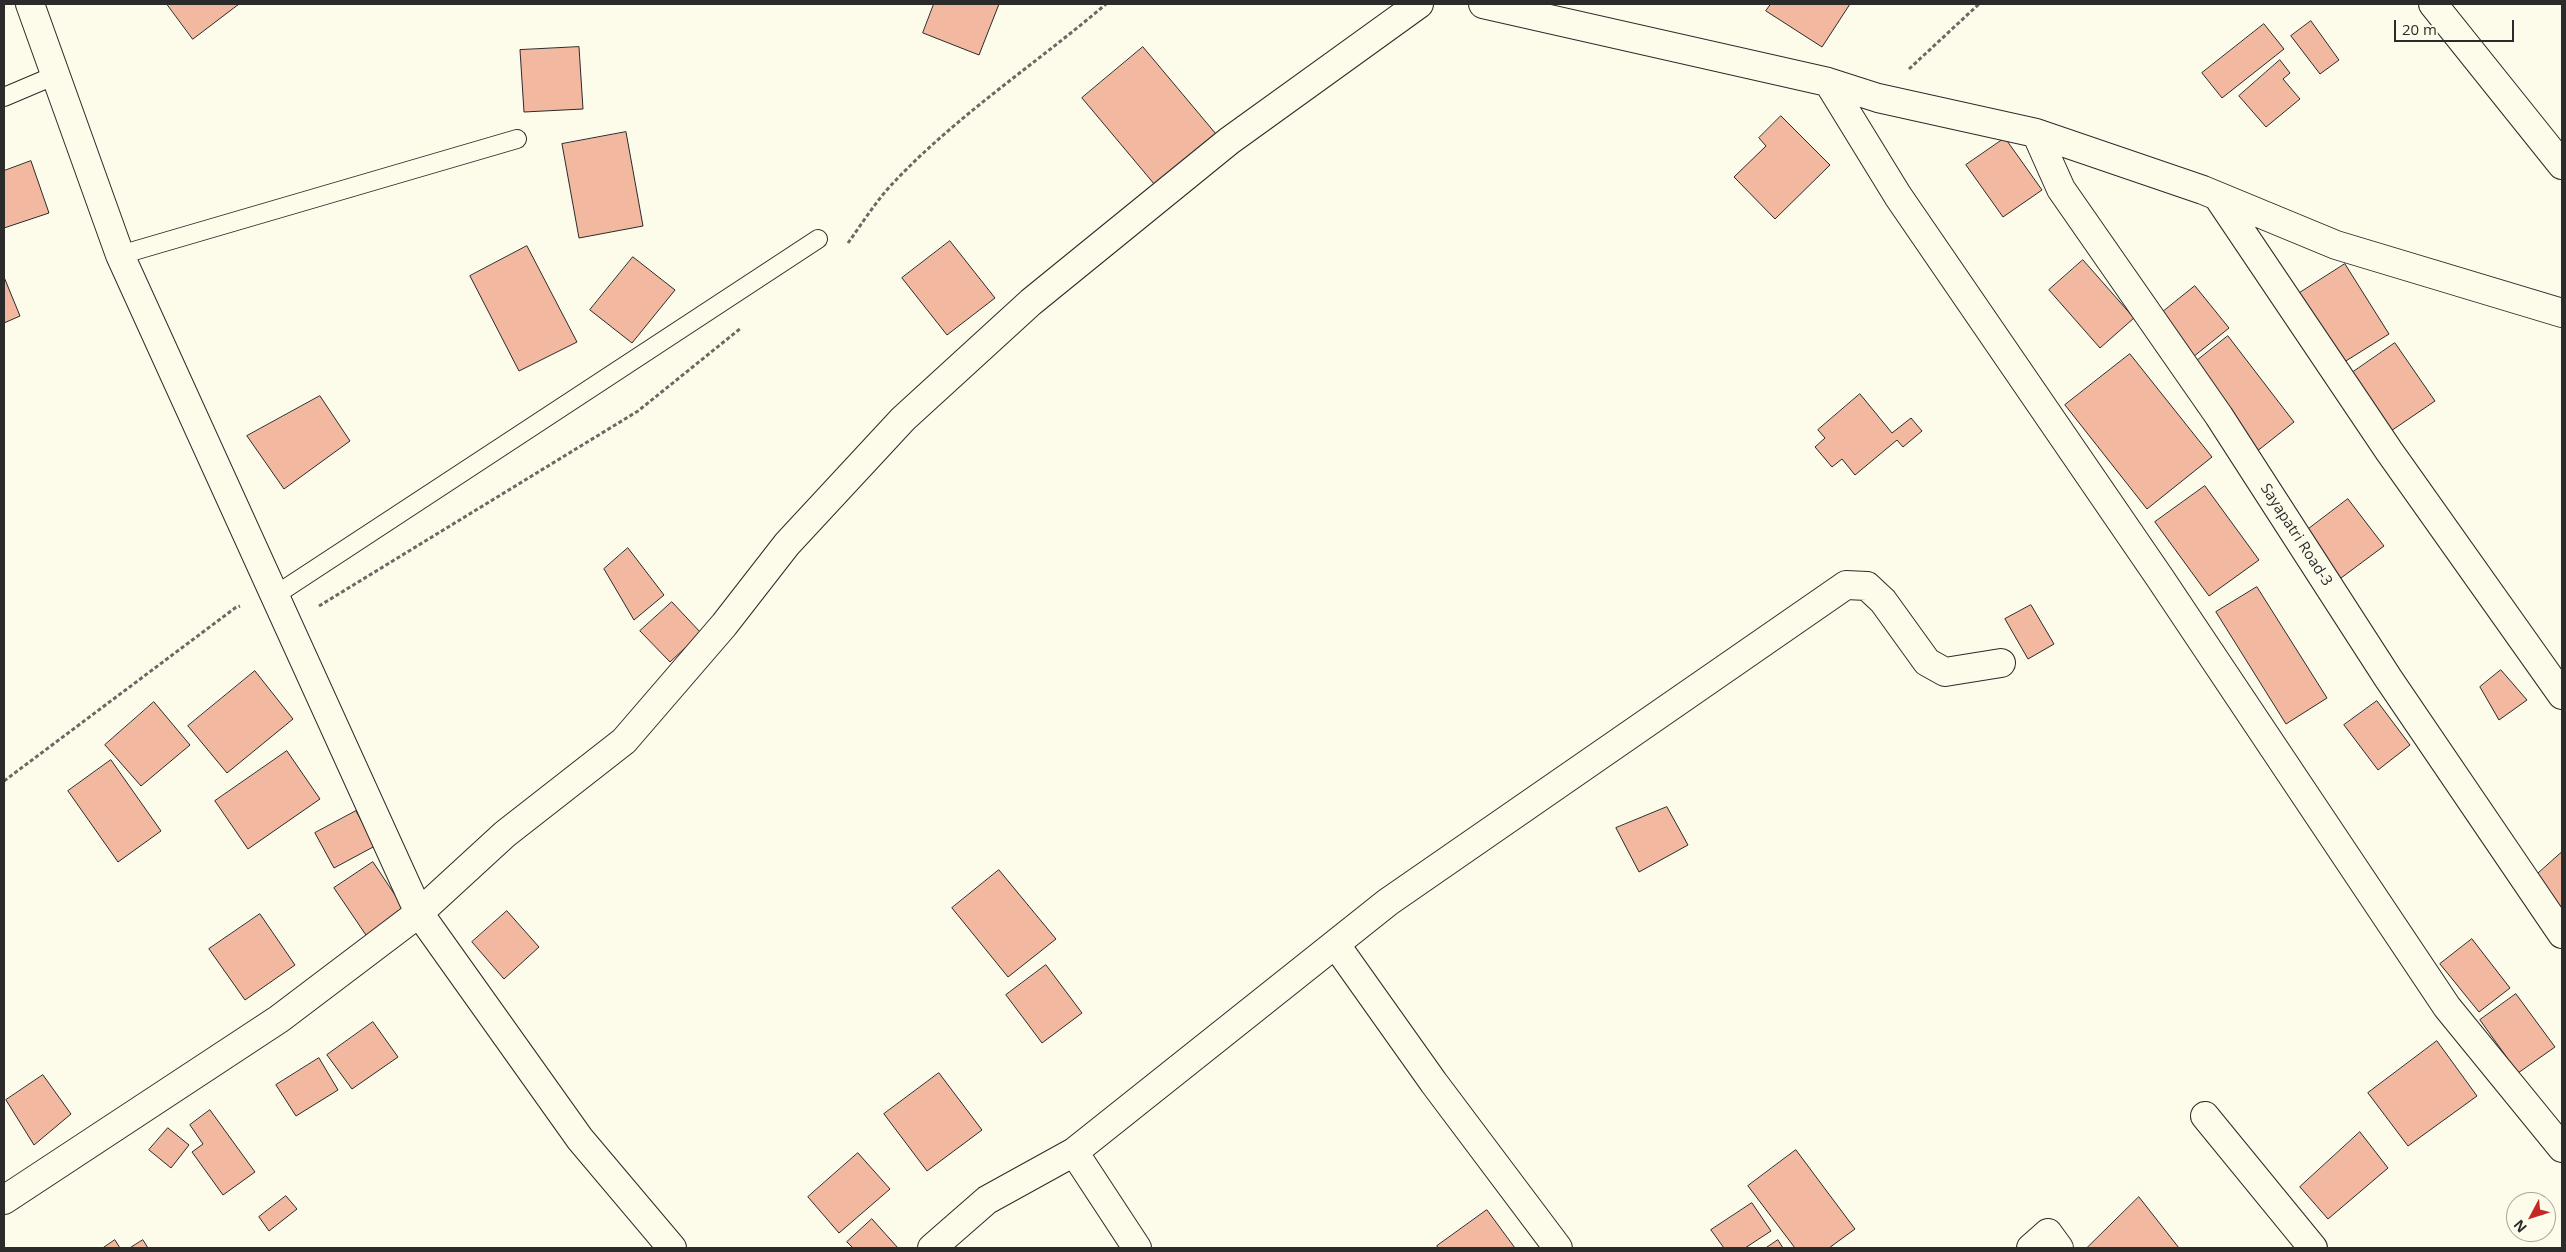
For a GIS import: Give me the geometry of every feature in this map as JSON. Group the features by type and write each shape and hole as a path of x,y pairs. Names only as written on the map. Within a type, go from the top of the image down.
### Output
{"street":[{"path":"30,4 120,255 274,596 289,624 341,745 419,913 580,1139 672,1248"},
{"path":"4,1200 279,1018 419,913 505,834 624,741 724,625 787,544 903,419 1031,302 1229,141 1419,4"},
{"path":"1482,4 1828,82 1878,98 2036,133 2218,197 2336,245 2562,313"},
{"path":"2433,4 2562,165"},
{"path":"1828,82 1898,196 2160,578 2447,1007 2562,1148"},
{"name":"Sayapatri Road-3","path":"2036,133 2061,189 2219,416 2388,678 2562,934"},
{"path":"2218,197 2390,451 2562,695"},
{"path":"932,1248 987,1200 1074,1152 1388,902 1846,585 1867,586 1882,601 1927,662 1945,672 2001,663"},
{"path":"1336,945 1434,1083 1558,1248"},
{"path":"2205,1116 2314,1248"},
{"path":"1074,1152 1137,1248"},
{"path":"2031,1248 2048,1233 2059,1248"}],"lane":[{"path":"4,97 56,74"},
{"path":"120,255 517,139"},
{"path":"274,596 818,239"}],"path":[{"path":"846,246 895,180 968,113 1062,42 1106,4"},
{"path":"1878,98 1979,4"},
{"path":"289,624 638,411 746,325"},
{"path":"4,782 235,608 274,596"}],"building":[{"path":"167,4 239,4 193,39"},
{"path":"934,4 999,4 979,55 923,33"},
{"path":"1771,4 1850,4 1822,47 1766,11"},
{"path":"2311,21 2339,60 2320,74 2291,36"},
{"path":"2264,24 2284,49 2222,98 2202,73"},
{"path":"579,47 583,109 524,112 520,50"},
{"path":"1143,47 1216,134 1155,185 1082,98"},
{"path":"2280,60 2290,73 2283,79 2300,99 2266,127 2239,96"},
{"path":"1781,116 1830,165 1775,219 1734,177 1766,146 1759,138"},
{"path":"626,132 643,226 579,238 562,144"},
{"path":"2005,138 2042,190 2003,217 1966,165"},
{"path":"31,161 49,213 4,228 4,171"},
{"path":"950,241 995,298 947,335 902,278"},
{"path":"527,246 577,342 519,371 470,276"},
{"path":"633,257 675,290 632,343 590,310"},
{"path":"2083,260 2134,318 2100,348 2049,290"},
{"path":"2345,264 2389,334 2341,364 2298,294"},
{"path":"4,277 20,316 4,323"},
{"path":"2195,286 2229,328 2193,357 2159,315"},
{"path":"2228,336 2294,422 2256,452 2189,367"},
{"path":"2395,343 2435,401 2385,435 2346,377"},
{"path":"2130,354 2212,457 2147,509 2065,405"},
{"path":"1860,394 1892,433 1911,418 1922,431 1903,447 1897,440 1855,475 1842,459 1832,467 1815,447 1825,438 1818,430"},
{"path":"320,396 350,441 284,489 247,436"},
{"path":"2205,486 2259,560 2209,596 2155,522"},
{"path":"2348,499 2384,546 2337,581 2302,534"},
{"path":"628,548 664,595 634,620 604,569"},
{"path":"2257,587 2327,698 2286,724 2216,612"},
{"path":"672,602 701,633 670,662 640,631"},
{"path":"2031,605 2054,644 2028,659 2005,619"},
{"path":"2501,670 2527,700 2499,720 2480,687"},
{"path":"255,671 293,719 227,773 188,726"},
{"path":"2377,701 2410,745 2378,770 2344,725"},
{"path":"154,702 190,745 141,786 105,745"},
{"path":"287,751 320,799 248,849 215,801"},
{"path":"111,760 161,831 118,862 68,791"},
{"path":"1667,807 1688,845 1639,872 1616,828"},
{"path":"356,811 375,846 334,868 315,833"},
{"path":"2562,852 2562,909 2561,910 2533,878"},
{"path":"373,862 407,913 368,938 334,888"},
{"path":"999,870 1056,939 1008,977 952,908"},
{"path":"507,911 539,947 504,979 472,942"},
{"path":"260,914 295,965 245,1000 209,949"},
{"path":"2472,939 2510,988 2479,1012 2440,964"},
{"path":"1046,965 1082,1013 1042,1043 1006,995"},
{"path":"2516,994 2555,1047 2518,1073 2480,1020"},
{"path":"373,1022 398,1057 352,1089 327,1055"},
{"path":"2437,1041 2477,1096 2408,1146 2368,1093"},
{"path":"319,1058 338,1090 296,1116 276,1085"},
{"path":"939,1073 982,1130 927,1171 884,1114"},
{"path":"43,1075 71,1114 34,1145 6,1100"},
{"path":"210,1110 255,1172 223,1195 192,1152 203,1144 190,1125"},
{"path":"168,1128 189,1145 171,1168 149,1150"},
{"path":"2360,1132 2388,1168 2328,1219 2300,1187"},
{"path":"1796,1150 1855,1229 1829,1248 1795,1248 1748,1186"},
{"path":"858,1153 890,1189 839,1233 808,1197"},
{"path":"286,1196 297,1209 269,1231 259,1217"},
{"path":"2139,1197 2179,1248 2087,1248"},
{"path":"1752,1203 1771,1231 1745,1248 1724,1248 1711,1230"},
{"path":"1487,1210 1515,1248 1438,1248 1437,1246"},
{"path":"872,1219 898,1248 853,1248 847,1242"},
{"path":"115,1240 120,1248 103,1248"},
{"path":"143,1240 148,1248 130,1248"},
{"path":"1778,1240 1783,1248 1766,1248"}]}
